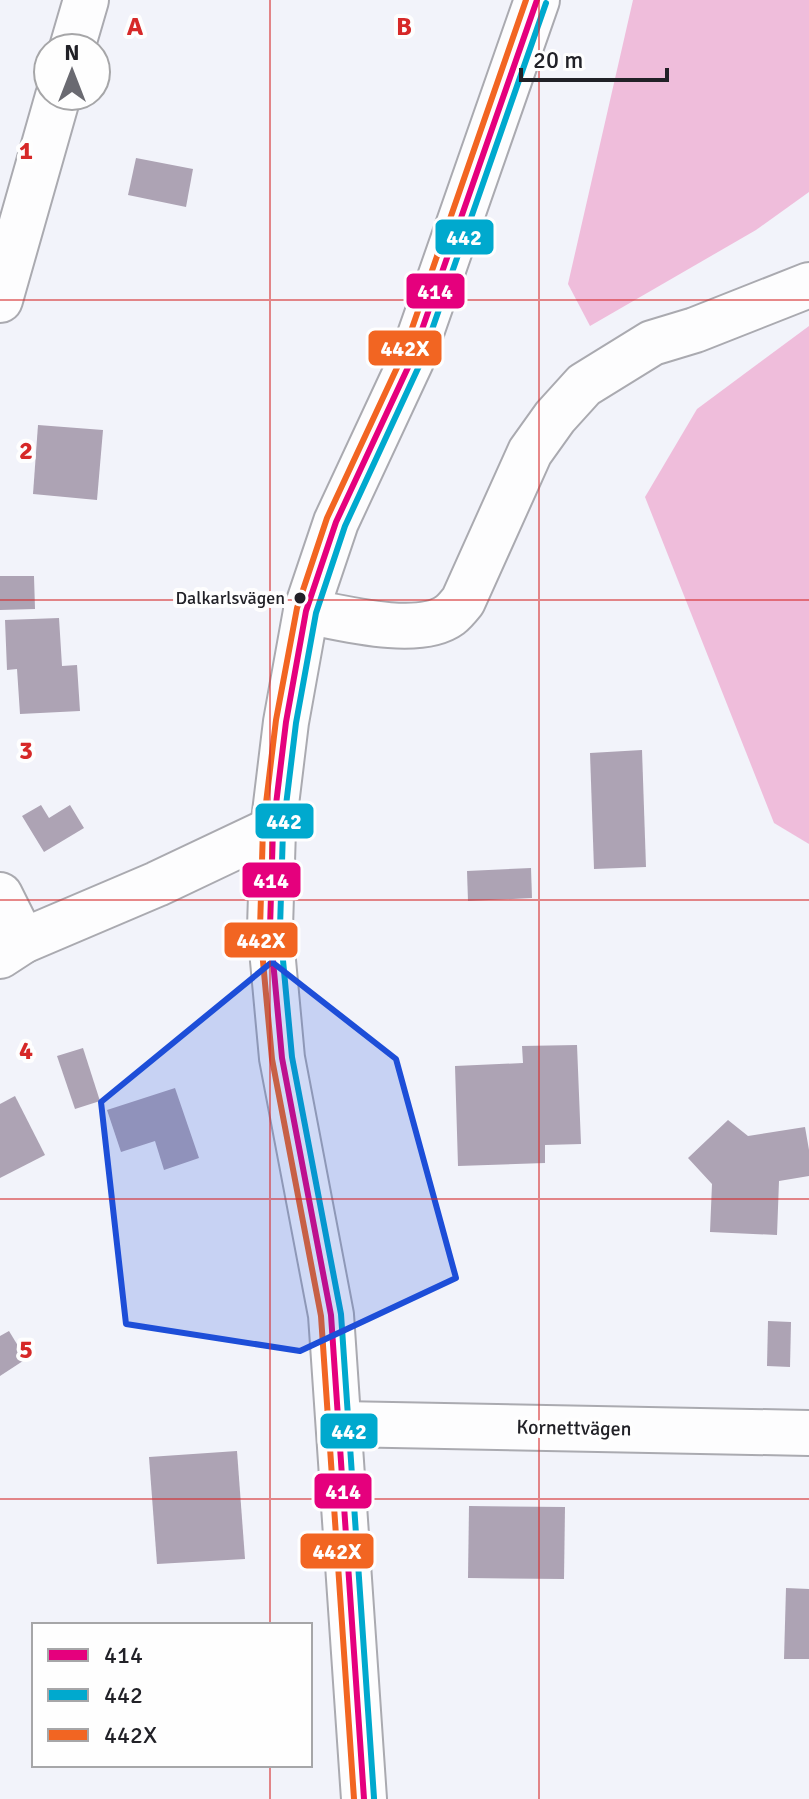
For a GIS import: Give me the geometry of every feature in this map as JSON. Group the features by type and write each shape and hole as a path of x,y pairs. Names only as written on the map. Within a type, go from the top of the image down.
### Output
{"street":[{"path":"77,32 86,0"},
{"path":"364,1799 331,1315 282,1058 270,928 273,829 286,722 306,611 336,522 411,361 537,0"},
{"path":"0,300 53,112"},
{"path":"306,611 387,626 418,625 448,617 463,601 530,452 555,417 584,385 652,343 695,330 809,285"},
{"path":"0,895 12,948 273,829"},
{"name":"Kornettvägen","path":"340,1424 809,1433"}],"highlighted area":[{"path":"272,962 396,1059 456,1278 300,1351 126,1324 101,1102"}],"shaded area":[{"path":"633,0 809,0 809,192 756,230 590,326 568,284"},
{"path":"809,326 809,844 774,823 645,497 697,409"}],"building":[{"path":"136,158 193,169 186,207 128,195"},
{"path":"38,425 103,430 97,500 33,494"},
{"path":"0,576 34,576 35,609 0,610"},
{"path":"59,618 62,666 77,665 80,711 20,714 17,669 7,670 5,620"},
{"path":"642,750 646,867 594,869 590,753"},
{"path":"41,805 49,818 70,805 84,828 44,852 22,816"},
{"path":"531,868 532,898 468,901 467,871"},
{"path":"577,1045 581,1144 545,1145 545,1163 458,1166 455,1066 523,1063 522,1046"},
{"path":"83,1048 100,1101 75,1109 57,1056"},
{"path":"175,1088 199,1158 164,1170 155,1141 121,1152 107,1110"},
{"path":"15,1096 45,1155 0,1178 0,1104"},
{"path":"728,1120 748,1136 805,1127 809,1176 779,1181 777,1235 710,1232 712,1184 688,1158"},
{"path":"768,1321 791,1322 790,1367 767,1366"},
{"path":"9,1331 26,1359 0,1376 0,1336"},
{"path":"237,1451 245,1559 157,1564 149,1457"},
{"path":"469,1506 565,1507 564,1579 468,1578"},
{"path":"786,1588 809,1589 809,1659 784,1659"}],"transit line":[{"name":"442X","path":"354,1799 321,1316 272,1059 260,929 263,828 276,720 297,608 327,518 402,357 526,0"},
{"name":"414","path":"364,1799 331,1315 282,1058 270,928 273,829 286,722 306,611 336,522 411,361 537,0"},
{"name":"442","path":"374,1798 341,1314 292,1057 280,928 283,830 296,723 316,613 345,526 420,364 546,3"}],"place":[{"name":"Dalkarlsvägen","path":"300,598"}]}
